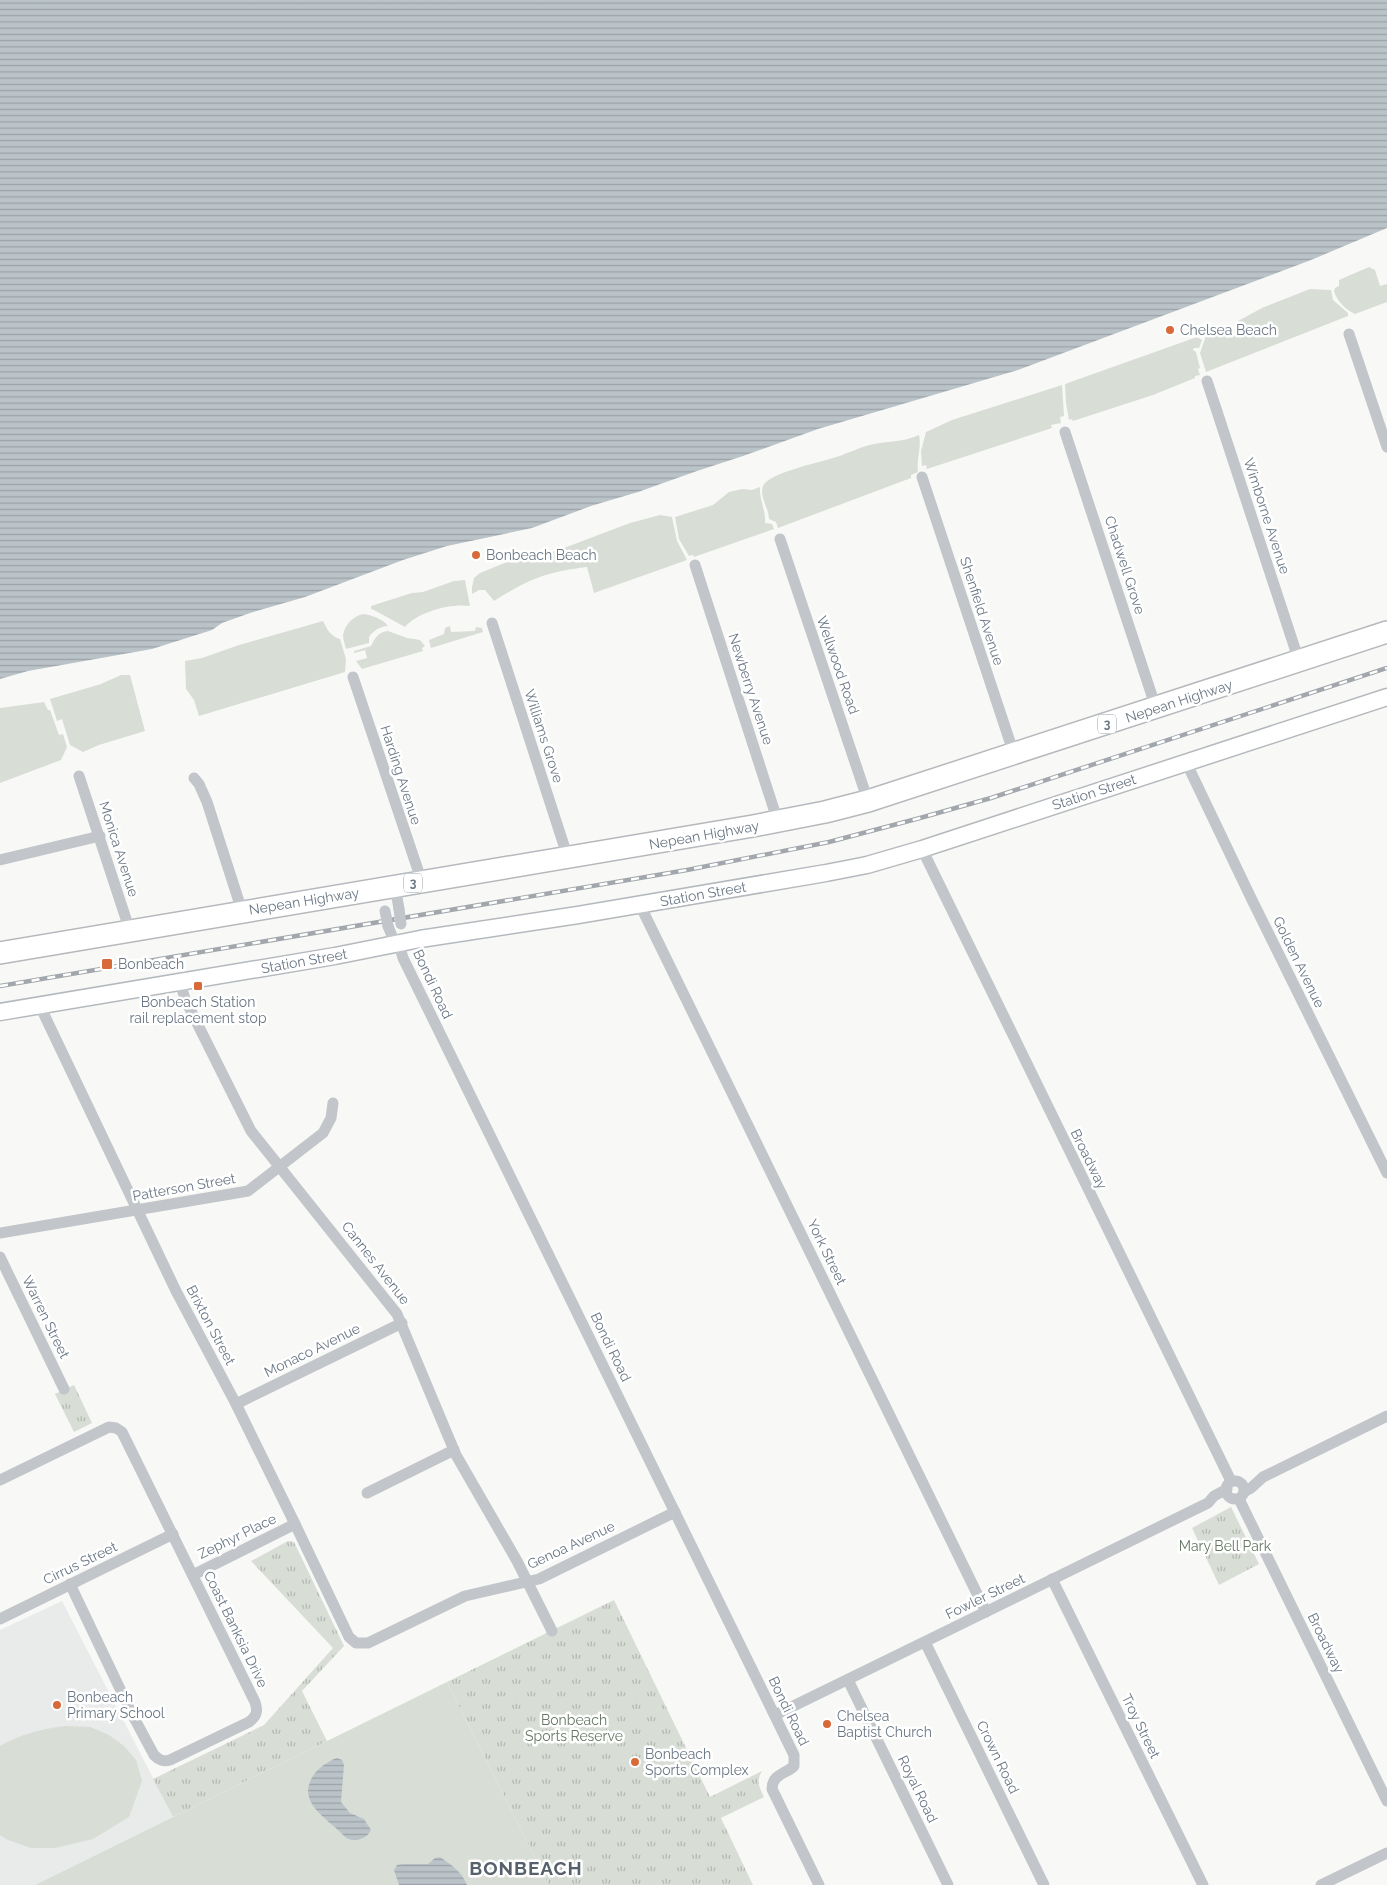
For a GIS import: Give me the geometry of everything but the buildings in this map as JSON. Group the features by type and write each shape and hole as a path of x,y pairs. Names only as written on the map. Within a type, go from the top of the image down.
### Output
{"highway":[{"name":"Nepean Highway","path":"0,953 778,822 868,801 1387,632"}],"street":[{"path":"1349,334 1387,446"},
{"name":"Wimborne Avenue","path":"1207,381 1299,661"},
{"name":"Chadwell Grove","path":"1065,432 1156,708"},
{"name":"Shenfield Avenue","path":"922,477 1014,754"},
{"name":"Wellwood Road","path":"780,539 868,801"},
{"name":"Newberry Avenue","path":"695,565 778,822"},
{"name":"Williams Grove","path":"492,623 568,858"},
{"name":"Harding Avenue","path":"353,677 422,882"},
{"name":"Station Street","path":"0,1012 867,865 922,849 1387,696"},
{"name":"Golden Avenue","path":"1186,762 1387,1173"},
{"name":"Monica Avenue","path":"79,776 130,931"},
{"path":"194,778 198,782 207,802 242,912"},
{"path":"0,860 100,836"},
{"name":"Broadway","path":"922,849 1387,1801"},
{"name":"Bondi Road","path":"388,887 398,909 401,924 398,944"},
{"name":"Bondi Road","path":"388,887 385,911 390,933 398,944 403,958 795,1756 793,1768 776,1777 773,1783 774,1793 819,1885"},
{"name":"York Street","path":"640,905 986,1612"},
{"name":"Cannes Avenue","path":"180,982 185,999 249,1128 392,1306 402,1323 454,1450 528,1581 552,1631"},
{"name":"Brixton Street","path":"40,1006 176,1291 236,1404 349,1638 356,1643 368,1643"},
{"name":"Patterson Street","path":"0,1233 245,1192 325,1130 331,1118 333,1103"},
{"name":"Warren Street","path":"0,1257 64,1389"},
{"name":"Monaco Avenue","path":"236,1404 402,1323"},
{"name":"Fowler Street","path":"775,1715 1208,1503 1214,1496 1235,1490 1251,1477 1263,1477 1387,1416"},
{"name":"Coast Banksia Drive","path":"0,1480 109,1427 116,1428 122,1432 255,1702 257,1712 249,1722 166,1761 158,1759 132,1714 70,1584"},
{"path":"367,1493 454,1450"},
{"name":"Genoa Avenue","path":"368,1643 465,1596 550,1574 675,1512"},
{"name":"Zephyr Place","path":"193,1575 295,1524"},
{"name":"Cirrus Street","path":"0,1619 172,1534"},
{"name":"Troy Street","path":"1052,1579 1203,1885"},
{"name":"Crown Road","path":"925,1642 1044,1885"},
{"name":"Royal Road","path":"848,1680 948,1885"},
{"path":"1321,1885 1387,1853"}],"shaded area":[{"path":"0,0 1387,0 1387,228 1311,260 1018,370 818,429 532,528 447,546 403,560 305,597 222,623 212,630 152,649 28,671 0,679"},
{"name":"Bonbeach Primary School","path":"62,1601 173,1817 35,1885 0,1885 0,1630"},
{"path":"337,1758 342,1760 344,1765 341,1802 350,1813 364,1819 371,1830 360,1839 346,1838 317,1811 308,1795 309,1786 315,1773 323,1765"},
{"path":"440,1857 459,1873 467,1885 399,1885 394,1870 397,1865 428,1864 435,1858"}],"green space":[{"path":"1369,267 1375,270 1380,286 1387,284 1387,302 1355,314 1342,304 1334,291 1339,286 1339,280"},
{"path":"1310,289 1331,290 1333,300 1348,313 1348,316 1206,372 1200,353 1207,333 1223,327 1227,338 1248,332 1245,323 1239,324 1238,321 1262,308"},
{"path":"1197,337 1202,340 1199,348 1194,348 1193,350 1196,352 1200,375 1153,395 1073,421 1072,419 1069,420 1065,384"},
{"path":"1062,385 1064,416 1060,417 1061,423 1051,425 1052,428 927,469 926,465 922,466 921,451 926,432 952,420"},
{"path":"919,435 918,472 911,475 911,478 778,528 776,522 769,519 762,490 767,481 774,477 868,445 902,440"},
{"path":"760,487 765,523 772,524 774,529 694,557 693,555 689,556 679,539 675,517 713,505 729,492 742,489 752,490"},
{"path":"660,515 672,517 677,541 687,560 594,593 587,567 560,571 538,578 494,601 485,590 479,590 472,594 474,578 480,573 507,562 556,551 630,523"},
{"path":"465,580 470,606 444,607 418,617 405,627 371,609 371,606 412,593 423,592 454,581"},
{"path":"363,614 377,618 388,626 380,628 373,633 369,637 369,643 346,649 343,635 346,628 353,619"},
{"path":"323,621 331,634 340,639 346,659 345,672 199,716 194,700 186,689 185,661 202,658 239,645"},
{"path":"450,626 451,632 475,631 476,627 482,628 483,632 431,648 429,640 444,634 445,628"},
{"path":"388,631 407,638 420,640 425,646 422,648 423,651 362,669 356,661 367,658 365,650 354,653 354,651 371,646 379,634"},
{"path":"121,675 130,675 145,731 83,752 70,745 62,719 57,721 50,699 101,684"},
{"path":"44,702 48,710 50,710 59,735 63,734 67,747 61,760 0,783 0,708"},
{"path":"74,1385 92,1423 74,1432 55,1394"},
{"name":"Mary Bell Park","path":"1231,1507 1259,1564 1219,1585 1192,1528"},
{"path":"288,1541 294,1542 344,1646 302,1691 327,1741 173,1817 153,1779 264,1725 333,1648 251,1561"},
{"name":"Bonbeach Sports Reserve","path":"614,1600 710,1797 762,1771 759,1784 764,1797 721,1818 753,1885 549,1885 447,1682"},
{"path":"447,1682 549,1885 35,1885"},
{"path":"65,1726 90,1727 109,1735 124,1746 136,1760 142,1781 129,1817 93,1839 55,1848 31,1848 8,1840 0,1835 0,1746 31,1733"}],"railway":[{"path":"0,986 687,870 829,842 991,798 1387,668"}],"place":[{"name":"Chelsea Beach","path":"1170,330"},
{"name":"Bonbeach Beach","path":"476,555"},
{"name":"Bonbeach","path":"107,964"},
{"name":"Bonbeach Station rail replacement stop","path":"198,986"},
{"name":"Bonbeach Primary School","path":"57,1705"},
{"name":"Chelsea Baptist Church","path":"827,1724"},
{"name":"Bonbeach Sports Complex","path":"635,1762"}],"district":[{"name":"BONBEACH","path":"526,1868"}]}
